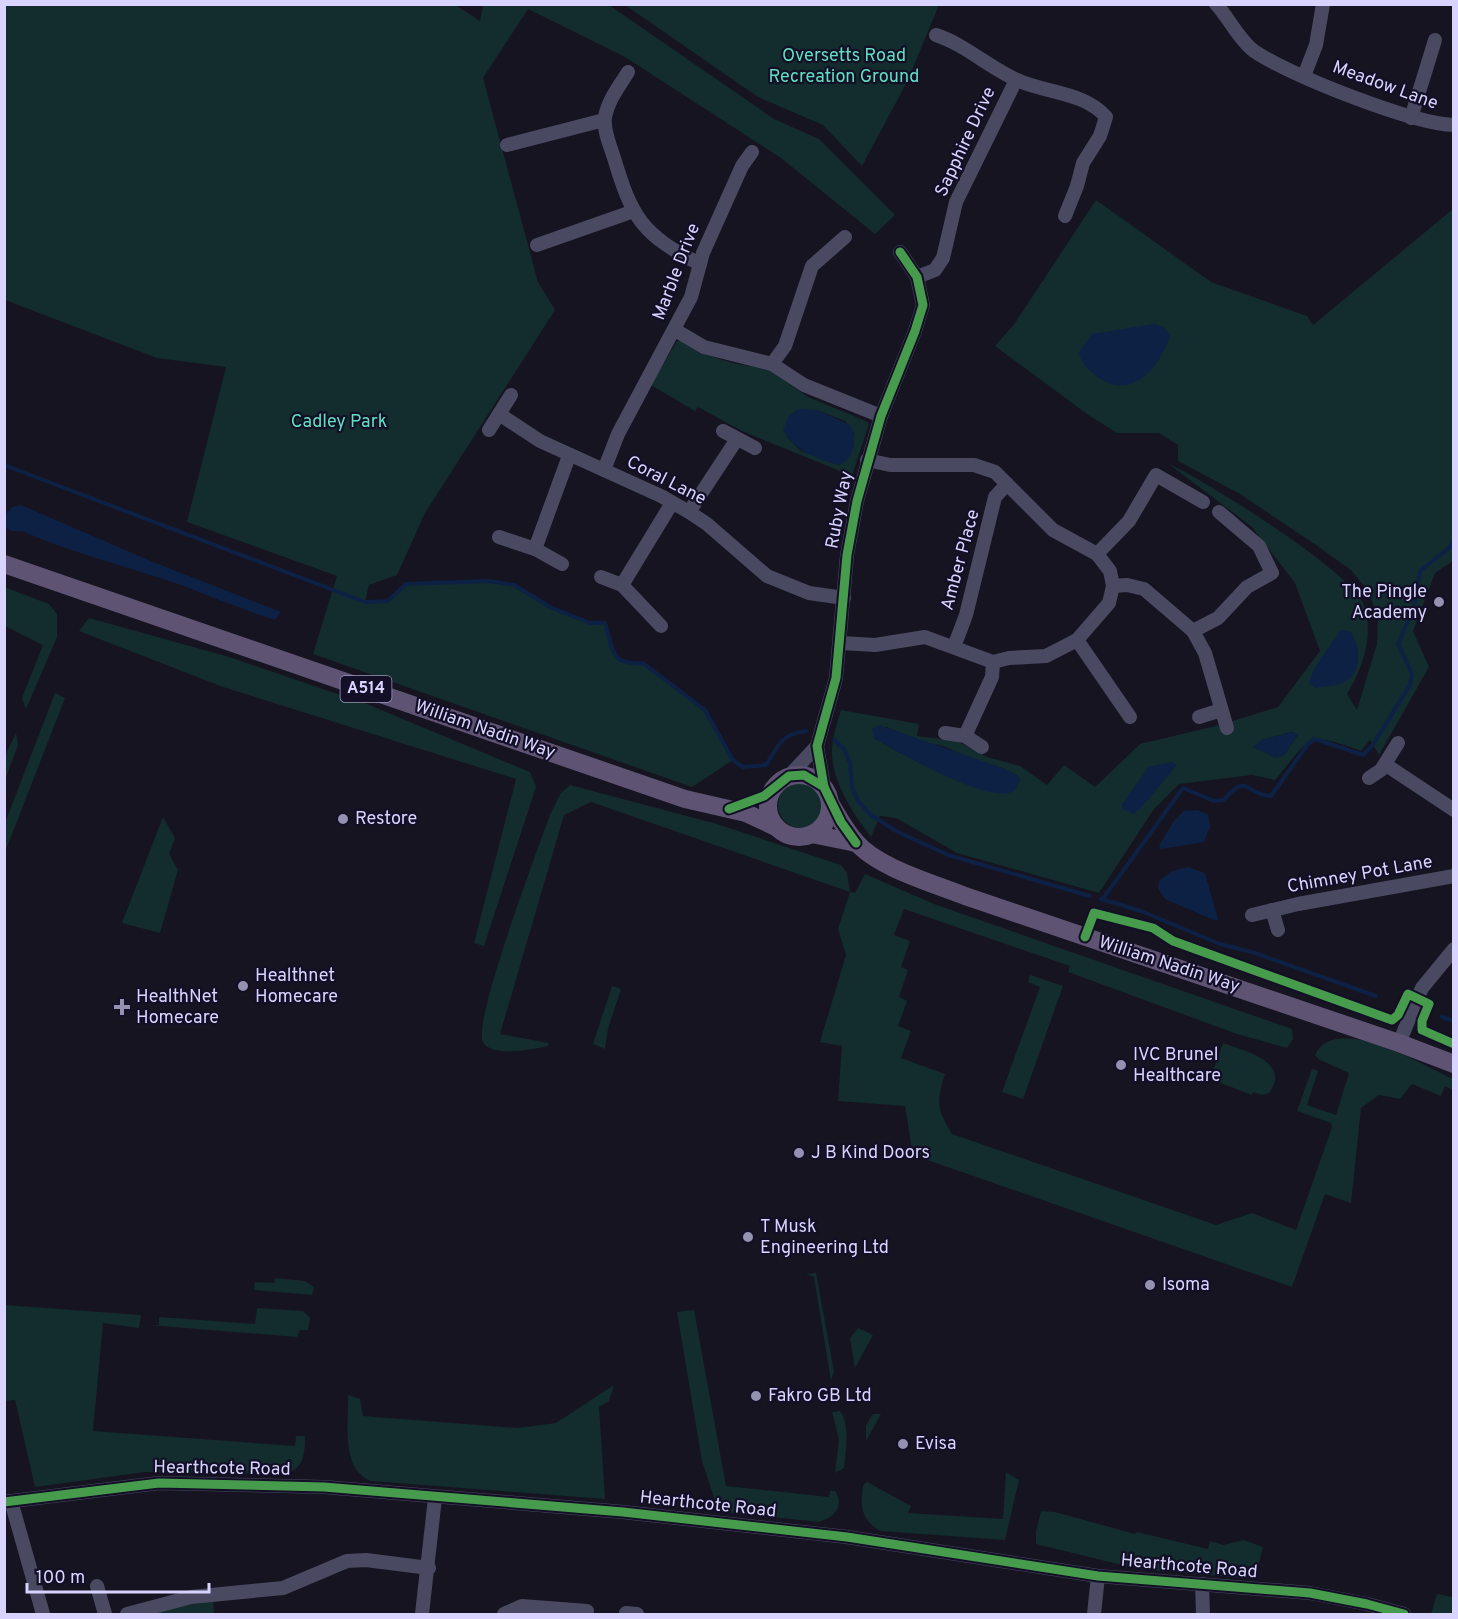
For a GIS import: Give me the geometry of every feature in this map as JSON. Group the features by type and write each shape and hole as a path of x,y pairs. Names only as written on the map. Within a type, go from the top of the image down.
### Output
{"main road":[{"name":"William Nadin Way","path":"4,564 685,799 729,809 776,827"},
{"path":"729,809 764,796 789,776 812,777 827,795 826,820 812,834"},
{"path":"773,788 769,812 776,827"},
{"name":"William Nadin Way","path":"827,795 856,843 867,853 906,873 965,896 1399,1043 1454,1064"},
{"name":"A514","path":"776,827 790,835 812,834"},
{"name":"William Nadin Way","path":"812,834 856,843"}],"street":[{"name":"Meadow Lane","path":"1216,4 1253,50 1304,76 1411,118 1436,124 1454,125"},
{"path":"1304,76 1316,45 1323,4"},
{"name":"Sapphire Drive","path":"936,35 951,40 1016,80 1089,104 1106,117 1100,136 1083,163 1065,216"},
{"path":"1411,118 1435,40"},
{"path":"628,72 609,102 604,120 627,200 642,225 670,249 700,264"},
{"name":"Sapphire Drive","path":"917,277 935,270 943,258 956,202 1016,80"},
{"path":"507,146 604,120"},
{"name":"Marble Drive","path":"604,470 618,434 691,297 700,264 720,211 752,152"},
{"path":"537,245 634,212"},
{"path":"772,364 785,346 812,266 845,237"},
{"name":"Ruby Way","path":"827,795 817,746 836,678 848,555 867,460 923,305 917,277 900,252"},
{"path":"675,330 704,347 772,364 804,384 881,416"},
{"path":"489,430 511,395"},
{"name":"Coral Lane","path":"499,414 540,441 569,456 604,470 689,512 707,524 767,576 809,592 844,598"},
{"path":"723,431 755,448"},
{"path":"689,512 737,439"},
{"path":"535,549 569,456"},
{"path":"841,643 875,645 925,637 993,663 1009,658 1046,656 1077,640 1109,603 1113,586 1110,571 1097,554 1053,530 995,472 974,465 890,465 867,460"},
{"path":"1097,554 1129,520 1158,471 1203,501"},
{"name":"Amber Place","path":"954,647 966,615 995,497 1007,484"},
{"path":"622,585 672,503"},
{"path":"1193,631 1218,618 1247,587 1272,573 1259,546 1219,512"},
{"path":"499,537 535,549 562,564"},
{"path":"601,577 622,585 662,626"},
{"path":"1113,586 1127,585 1144,589 1193,631 1205,653 1227,728"},
{"path":"1077,640 1130,717"},
{"path":"965,736 992,677 993,663"},
{"path":"1200,717 1221,711"},
{"path":"945,733 965,736 982,747"},
{"path":"1370,778 1386,765 1398,744"},
{"name":"Ruby Way","path":"789,776 817,746"},
{"path":"1386,765 1454,810"},
{"name":"Chimney Pot Lane","path":"1252,915 1454,876"},
{"name":"Chimney Pot Lane","path":"1272,910 1278,930"},
{"path":"1399,1043 1422,988 1454,949"},
{"name":"Hearthcote Road","path":"8,1502 114,1487 201,1482 324,1487 623,1512 788,1530 882,1542 1098,1576 1310,1593 1401,1614"},
{"path":"422,1614 429,1568 435,1498"},
{"path":"8,1502 44,1614"},
{"path":"127,1614 191,1597 283,1588 347,1561 429,1568"},
{"path":"1094,1614 1098,1576"},
{"path":"1202,1584 1203,1614"},
{"path":"98,1586 105,1614"},
{"path":"504,1614 522,1606 587,1611"}],"green space":[{"name":"Cadley Park","path":"454,4 480,21 483,5 609,5 774,119 819,139 895,215 875,234 781,158 625,57 528,9 483,78 538,282 555,310 425,513 397,575 369,585 365,602 388,601 406,584 489,581 514,585 552,608 590,623 605,623 612,648 619,659 625,662 643,663 705,710 733,760 692,787 313,654 337,576 187,522 226,367 157,358 5,300 4,5"},
{"name":"Oversetts Road Recreation Ground","path":"625,5 939,5 907,82 862,166 823,125 758,97"},
{"path":"1096,200 1211,282 1307,316 1313,325 1453,209 1453,561 1435,573 1413,631 1429,667 1379,755 1370,740 1361,751 1342,744 1318,740 1303,746 1275,780 1252,775 1179,784 1154,809 1099,893 957,853 896,818 880,816 871,837 846,799 834,767 832,744 841,710 919,724 917,736 957,741 987,757 1020,766 1047,785 1064,765 1095,787 1140,744 1220,725 1278,707 1320,651 1295,583 1252,527 1169,464 1213,488 1275,528 1332,570 1352,588 1363,603 1368,626 1366,650 1347,694 1357,710 1377,644 1378,620 1369,592 1351,570 1240,494 1178,461 1178,445 1159,433 1117,433 1087,414 995,346 1015,323","holes":["887,727 919,741 943,746 975,760 1005,769 980,789 896,751 874,738","1292,732 1298,735 1283,756 1261,740"]},
{"path":"683,340 703,353 732,363 768,369 808,397 866,421 869,424 852,476 742,431 698,407 695,411 651,385 677,341","holes":["817,410 845,421 854,433 850,455 839,465 801,451 787,437"]},
{"path":"4,587 49,604 57,614 57,637 26,709 22,698 43,645 5,626"},
{"path":"89,618 226,656 367,704 530,772 536,787 484,946 474,943 516,779 223,687 79,631"},
{"path":"55,693 65,698 5,852 5,823"},
{"path":"16,733 18,745 5,780 5,756"},
{"path":"801,782 817,789 824,805 817,821 801,828 785,821 778,805 785,789"},
{"path":"570,785 717,824 841,865 847,873 850,892 591,802 564,815 500,1034 549,1043 548,1046 513,1051 495,1050 483,1042 482,1028 496,970 550,815 561,793"},
{"path":"163,817 175,838 169,854 178,870 160,933 122,923"},
{"path":"865,874 934,904 1292,1029 1293,1039 1287,1048 1237,1034 1068,972 1070,966 904,909 894,935 910,941 901,967 908,970 899,997 907,1001 898,1026 911,1031 901,1058 945,1074 939,1099 943,1118 952,1134 1216,1225 1252,1213 1296,1230 1332,1127 1331,1123 1297,1111 1312,1069 1318,1071 1307,1105 1336,1115 1349,1073 1320,1060 1315,1055 1326,1043 1341,1038 1381,1046 1453,1079 1453,1090 1445,1086 1441,1096 1412,1084 1400,1099 1379,1095 1361,1108 1351,1203 1325,1194 1292,1287 913,1155 905,1106 838,1101 842,1046 820,1042 846,955 838,929 850,892 855,893"},
{"path":"1030,975 1063,986 1023,1099 1002,1092 1040,987 1028,982"},
{"path":"612,986 621,989 608,1029 605,1049 593,1044"},
{"path":"1223,1043 1253,1054 1270,1066 1275,1073 1275,1082 1269,1093 1262,1095 1253,1092 1252,1095 1210,1079"},
{"path":"816,1273 834,1371 831,1381 814,1277 806,1274"},
{"path":"275,1278 305,1281 314,1287 312,1295 254,1290 255,1282 274,1283"},
{"path":"5,1305 141,1315 139,1328 103,1323 93,1431 295,1446 296,1436 305,1436 304,1455 300,1465 285,1474 145,1472 35,1487 15,1400 5,1401"},
{"path":"257,1308 303,1311 310,1318 308,1330 300,1330 297,1337 149,1325 159,1325 159,1317 255,1324"},
{"path":"694,1310 726,1486 829,1497 830,1491 835,1491 839,1502 838,1507 829,1517 819,1522 733,1513 721,1508 715,1501 702,1461 677,1312"},
{"path":"858,1328 873,1335 855,1368 850,1338"},
{"path":"614,1385 609,1401 599,1407 605,1499 371,1481 361,1475 350,1456 348,1395 360,1399 363,1416 518,1428 556,1423"},
{"path":"840,1411 846,1430 846,1454 844,1468 835,1473 839,1439 832,1412"},
{"path":"873,1414 881,1414 866,1441 866,1425"},
{"path":"1006,1472 1019,1480 1005,1540 880,1531 869,1522 863,1512 863,1486 867,1482 911,1506 908,1513 1003,1519"},
{"path":"1041,1511 1055,1512 1135,1534 1137,1532 1208,1549 1210,1541 1223,1545 1244,1540 1263,1547 1255,1579 1138,1569 1036,1544"},
{"path":"1437,1594 1453,1597 1453,1614 1431,1614"},
{"path":"213,1599 214,1614 144,1614"}],"water":[{"path":"1155,324 1165,328 1170,336 1152,369 1143,378 1133,383 1122,386 1110,384 1091,372 1081,360 1079,352 1092,334"},
{"path":"798,409 817,410 850,425 854,442 851,453 844,462 839,465 814,457 800,449 788,437 783,430 789,416"},
{"path":"21,505 153,562 281,612 275,620 184,586 82,554 22,531 12,531 5,527 5,515 12,507"},
{"path":"1341,630 1351,632 1354,638 1358,652 1357,666 1350,678 1341,683 1315,688 1309,683 1315,667"},
{"path":"879,725 1005,769 1017,775 1020,779 1018,784 1011,792 995,793 960,782 920,764 874,738 872,729"},
{"path":"1292,732 1298,735 1283,756 1276,758 1253,747 1261,740"},
{"path":"1172,762 1176,765 1173,770 1140,809 1133,814 1123,809 1122,804 1149,767"},
{"path":"1197,810 1208,814 1210,827 1204,842 1161,849 1159,846 1173,822 1184,811"},
{"path":"1188,867 1205,873 1218,919 1216,921 1165,899 1158,888 1159,881 1172,871"}],"waterway":[{"path":"4,465 365,602 388,601 406,584 489,581 514,585 552,608 590,623 605,623 612,648 619,659 625,662 643,663 705,710 733,760 743,767 766,765 786,738 806,731"},
{"path":"1102,900 1183,788 1214,801 1224,800 1232,791 1243,786 1262,795 1271,796 1308,744 1315,739 1363,755 1372,746 1410,685 1412,674 1398,644 1414,607 1420,571 1449,548 1454,541"},
{"path":"834,740 844,749 850,763 852,787 858,801 871,815 896,831 948,855 1090,896"},
{"path":"1101,899 1141,911 1220,944 1255,953 1376,996"},
{"path":"1442,1017 1454,1021"}],"cycle path":[{"path":"824,787 817,746 836,678 847,555 857,501 881,416 923,305 917,277 900,252"},
{"path":"729,809 764,796 789,776 804,775 824,787 841,822 856,843"},
{"path":"1085,937 1094,913 1153,928 1173,941 1392,1020 1398,1015 1408,994 1429,1004 1422,1021 1422,1030 1454,1044"},
{"path":"4,1502 159,1483 324,1487 623,1512 847,1537 1098,1576 1310,1593 1404,1614"}],"place":[{"name":"The Pingle Academy","path":"1439,602"},
{"name":"Restore","path":"343,819"},
{"name":"Healthnet Homecare","path":"243,986"},
{"name":"HealthNet Homecare","path":"122,1007"},
{"name":"IVC Brunel Healthcare","path":"1121,1065"},
{"name":"J B Kind Doors","path":"799,1153"},
{"name":"T Musk Engineering Ltd","path":"748,1237"},
{"name":"Isoma","path":"1150,1285"},
{"name":"Fakro GB Ltd","path":"756,1396"},
{"name":"Evisa","path":"903,1444"}]}
